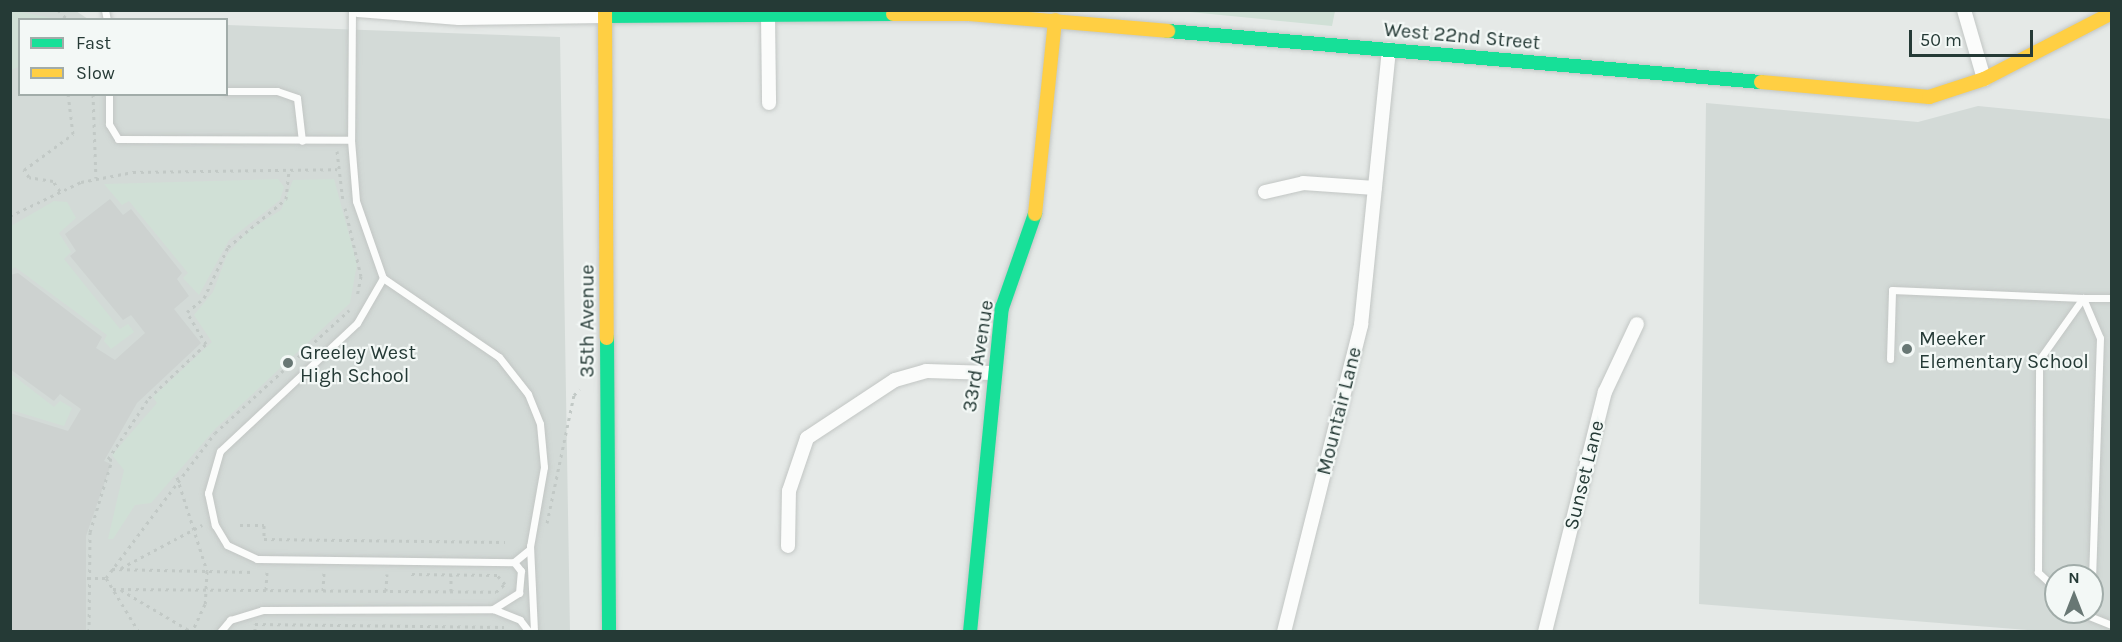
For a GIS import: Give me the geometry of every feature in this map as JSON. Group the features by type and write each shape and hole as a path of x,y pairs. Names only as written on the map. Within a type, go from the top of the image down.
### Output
{"street":[{"name":"West 22nd Street","path":"358,10 459,18 605,13 970,14 1389,49 1901,97 1948,93 1984,79 2112,13"},
{"path":"1964,10 1984,79"},
{"name":"35th Avenue","path":"605,13 609,632"},
{"path":"768,15 769,103"},
{"name":"33rd Avenue","path":"970,632 992,373 1002,308 1030,235 1041,186 1055,21"},
{"name":"Mountair Lane","path":"1284,632 1360,324 1389,49"},
{"path":"1265,192 1303,183 1375,188"},
{"name":"Sunset Lane","path":"1545,632 1605,392 1637,324"},
{"path":"788,546 789,491 807,438 895,380 926,371 992,373"}],"lane":[{"path":"352,10 351,140 356,201 383,278 499,357 528,394 545,454 530,546 526,557 514,562 257,559 227,545 215,525 207,493 220,450 357,323 383,278"},
{"path":"228,91 277,91 297,98 302,141"},
{"path":"109,96 109,124 118,139 351,140"},
{"path":"1890,359 1892,290 2112,298"},
{"path":"2083,298 2100,338 2092,564"},
{"path":"2044,578 2038,572 2039,360 2083,298"},
{"path":"530,546 534,632"},
{"path":"493,609 519,592 521,571 514,562"},
{"path":"220,632 230,620 262,610 493,609 520,620 529,632"}],"path":[{"path":"60,191 53,181 29,177 24,170 73,134 68,96"},
{"path":"93,96 96,178"},
{"path":"106,578 177,477 214,433 353,306 361,276 337,169 337,150"},
{"path":"10,216 60,191 96,178 133,172 289,172 337,169"},
{"path":"89,632 87,578 90,532 112,460 108,459 149,398 206,344 187,312 204,298 228,247 286,199 289,172"},
{"path":"545,534 574,395 580,389"},
{"path":"119,589 192,632 207,590 205,560 177,477"},
{"path":"119,570 202,525"},
{"path":"240,525 264,525 264,539 505,542"},
{"path":"266,590 267,572"},
{"path":"323,591 324,573"},
{"path":"386,591 387,574"},
{"path":"451,575 451,592"},
{"path":"87,578 106,578"},
{"path":"106,578 140,632"},
{"path":"113,589 496,592 505,584"},
{"path":"255,632 255,624 506,627"}],"shaded area":[{"path":"11,10 51,18 18,18 18,67 11,70"},
{"name":"Greeley West High School","path":"10,11 76,11 86,18 18,18 18,96 228,96 228,25 560,37 570,631 11,631"},
{"path":"1180,11 1335,11 1332,26"},
{"name":"Meeker Elementary School","path":"1706,103 1918,122 1978,106 2111,119 2111,631 2041,631 1699,604"},
{"path":"278,179 284,187 280,200 229,240 199,295 183,278 188,273 129,201 122,205 104,184"},
{"path":"334,179 357,264 350,303 215,429 151,503 135,505 113,539 108,539 124,470 112,455 157,403 153,397 212,342 194,315 213,292 227,255 248,231 281,210 293,180"},
{"path":"54,201 67,202 76,218 59,233 71,252 64,259 120,329 128,324 134,332 111,349 104,341 107,335 15,267 11,270 11,226"},
{"path":"10,373 54,407 60,401 72,408 64,426 11,410"}],"building":[{"path":"110,199 123,215 131,209 182,273 177,279 189,296 174,309 201,343 137,403 104,461 111,464 86,536 86,632 10,632 10,413 68,431 81,409 60,394 54,401 10,369 10,275 18,273 102,337 96,348 115,360 145,333 131,315 123,320 70,256 76,251 65,234"}],"traffic: fast":[{"path":"605,16 893,14"},
{"path":"1168,31 1761,82"},
{"path":"970,632 1002,308 1035,214"},
{"path":"607,338 609,632"}],"traffic: slow":[{"path":"605,10 607,338"},
{"path":"1761,82 1929,97 1984,79 2112,13"},
{"path":"893,14 970,14 1168,31"},
{"path":"1035,214 1055,20"}],"place":[{"name":"Meeker Elementary School","path":"1907,349"},
{"name":"Greeley West High School","path":"288,363"}]}
